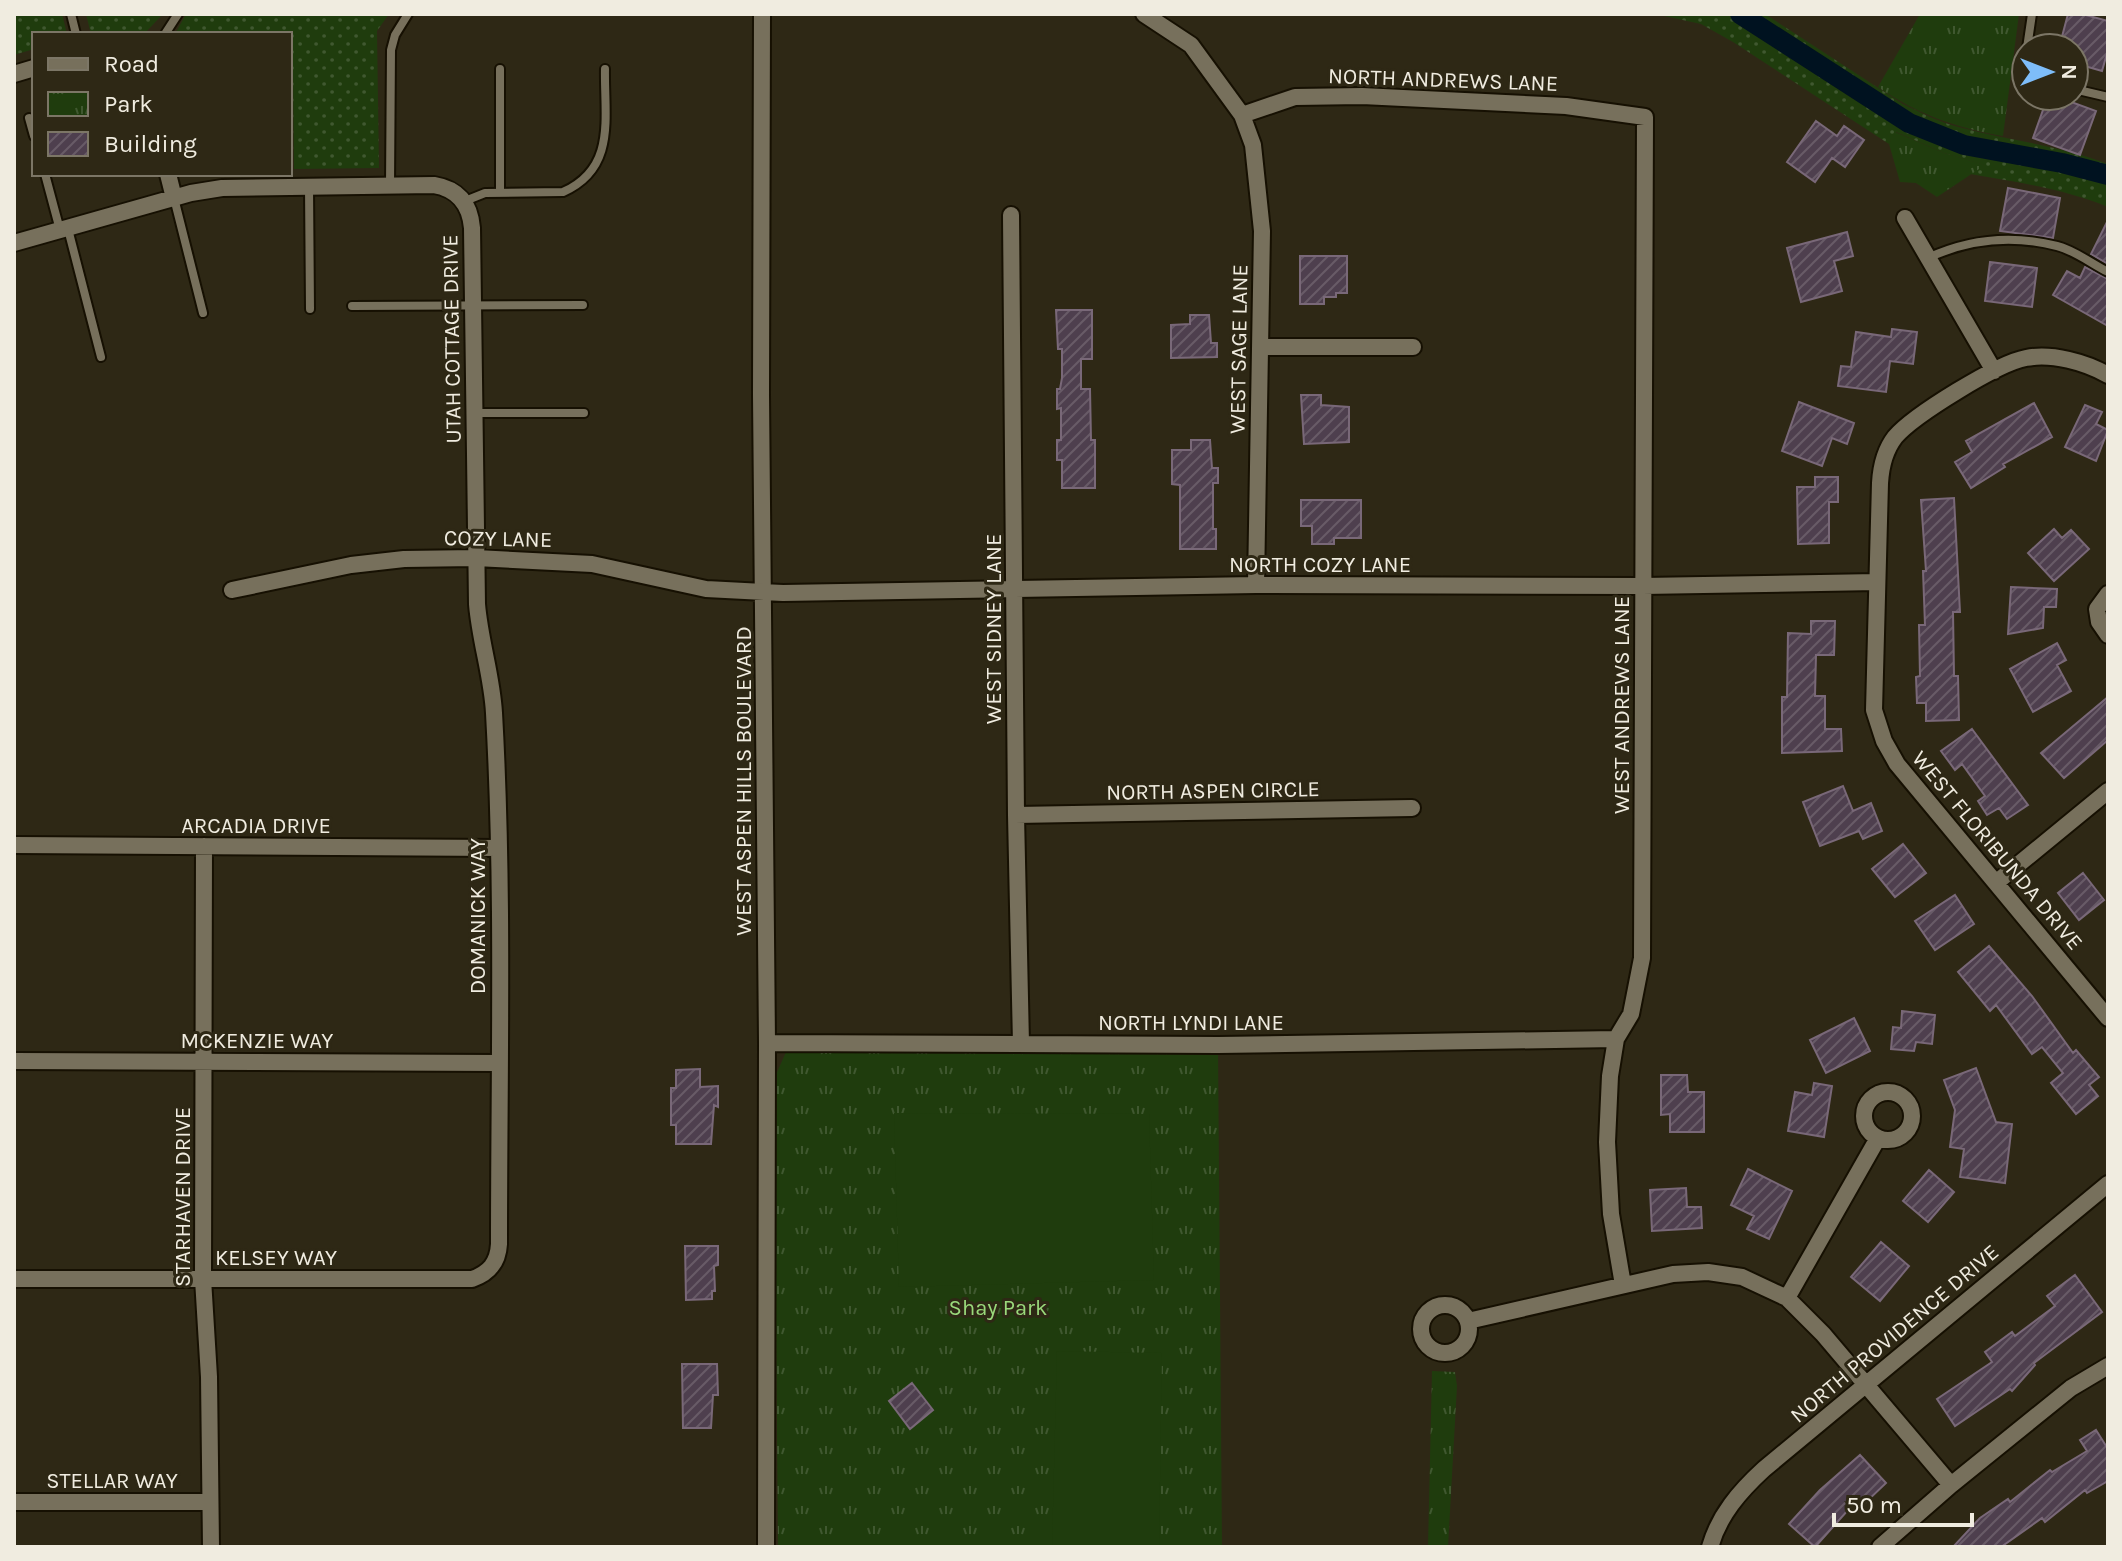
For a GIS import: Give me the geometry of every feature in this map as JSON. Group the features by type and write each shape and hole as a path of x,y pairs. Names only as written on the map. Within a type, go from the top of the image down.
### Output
{"street":[{"name":"WEST ASPEN HILLS BOULEVARD","path":"762,14 766,1547"},
{"name":"WEST SAGE LANE","path":"1144,14 1191,45 1242,115 1253,145 1262,231 1256,585"},
{"name":"NORTH ANDREWS LANE","path":"1242,115 1295,97 1362,96 1566,106 1645,117"},
{"name":"WEST ANDREWS LANE","path":"1623,1285 1611,1214 1607,1142 1610,1076 1616,1039 1631,1014 1642,958 1645,117"},
{"path":"168,176 174,198"},
{"name":"UTAH COTTAGE DRIVE","path":"14,243 174,198 283,180 309,186 443,186 452,190 465,201 471,217 476,558"},
{"name":"WEST SIDNEY LANE","path":"1011,215 1021,1044"},
{"path":"1905,218 1994,371"},
{"path":"1262,347 1413,347"},
{"name":"WEST FLORIBUNDA DRIVE","path":"2108,375 2096,368 2048,355 2023,358 1945,400 1898,434 1890,444 1881,468 1874,710 1884,741 1897,764 2108,1018"},
{"name":"COZY LANE","path":"232,590 351,565 404,559 476,558 592,564 706,589 763,593"},
{"name":"DOMANICK WAY","path":"476,558 478,620 493,697 499,848 499,1244 497,1259 488,1272"},
{"name":"NORTH COZY LANE","path":"763,593 1256,585 1643,586 1877,582"},
{"path":"2108,594 2097,609 2099,622 2108,635"},
{"path":"1997,882 2108,791"},
{"name":"NORTH ASPEN CIRCLE","path":"1016,815 1412,808"},
{"name":"ARCADIA DRIVE","path":"14,845 499,848"},
{"name":"STARHAVEN DRIVE","path":"204,846 203,1279 209,1377 211,1547"},
{"name":"NORTH LYNDI LANE","path":"767,1043 1218,1045 1616,1039"},
{"name":"MCKENZIE WAY","path":"14,1061 499,1063"},
{"path":"1787,1298 1878,1138"},
{"name":"NORTH PROVIDENCE DRIVE","path":"1710,1547 1717,1526 1745,1487 2108,1184"},
{"name":"KELSEY WAY","path":"14,1279 472,1279 488,1272"},
{"path":"1468,1321 1664,1276 1708,1272 1742,1277 1787,1298 1823,1334 1951,1485"},
{"path":"1880,1547 2071,1388 2108,1366"},
{"name":"STELLAR WAY","path":"14,1502 210,1502"}],"lane":[{"path":"166,32 178,14"},
{"path":"390,185 391,50 398,28 408,14"},
{"path":"500,69 500,193"},
{"path":"465,201 479,194 563,192 595,167 604,148 605,69"},
{"path":"29,118 32,129"},
{"path":"46,176 101,357"},
{"path":"309,186 310,309"},
{"path":"174,198 203,313"},
{"path":"1927,258 1979,240 2018,240 2060,246 2108,272"},
{"path":"352,306 583,305"},
{"path":"473,413 584,413"}],"green space":[{"path":"14,14 62,14 66,32 32,32 32,50 14,55"},
{"path":"86,14 163,14 146,32 90,32"},
{"path":"186,14 389,14 377,31 379,168 294,169 292,32 176,32"},
{"path":"1655,14 1765,14 1903,104 1929,116 1955,126 2070,152 2108,164 2108,207 2057,191 1970,174 1984,165 1944,153 1896,132 1889,144 1701,24"},
{"path":"1920,14 2019,14 2017,32 2010,32 2010,83 2003,136 1938,119 1878,87"},
{"path":"1895,132 1944,153 1985,165 1937,197 1916,183 1900,182 1889,144"},
{"name":"Shay Park","path":"790,1043 1218,1045 1222,1547 778,1547 774,1079"},
{"path":"894,1113 1149,1114 1154,1280 899,1287"},
{"path":"1057,1351 1162,1353 1159,1547 1052,1547"},
{"path":"1432,1371 1455,1372 1457,1386 1448,1547 1428,1547"}],"building":[{"path":"2068,14 2082,14 2108,21 2108,50 2102,71 2090,68 2090,32 2063,32"},
{"path":"2096,111 2080,155 2033,138 2042,112"},
{"path":"1816,121 1837,136 1844,126 1864,140 1845,167 1832,158 1815,182 1787,162"},
{"path":"2008,188 2060,198 2053,238 2000,231"},
{"path":"2108,220 2108,264 2091,254"},
{"path":"1847,232 1853,256 1834,261 1842,291 1801,302 1787,248"},
{"path":"1300,256 1347,256 1347,293 1324,297 1324,304 1300,304"},
{"path":"1990,262 2037,268 2032,307 1985,301"},
{"path":"2085,267 2108,279 2108,326 2053,295 2067,271 2080,278"},
{"path":"1056,310 1092,310 1092,359 1081,359 1081,389 1090,389 1091,440 1095,440 1095,488 1062,488 1062,460 1057,460 1057,440 1061,440 1061,408 1057,409 1057,389 1060,389 1062,378 1062,349 1058,349"},
{"path":"1190,315 1209,315 1211,343 1217,343 1217,357 1171,358 1171,325 1190,324"},
{"path":"1892,329 1917,332 1913,364 1890,361 1886,392 1838,386 1841,366 1851,367 1856,332 1891,337"},
{"path":"1301,395 1321,395 1321,405 1349,407 1349,442 1304,444"},
{"path":"1799,402 1854,423 1847,444 1832,438 1822,466 1782,451"},
{"path":"2034,403 2052,437 2003,464 2005,467 1971,488 1955,462 1972,452 1966,441"},
{"path":"2085,405 2102,412 2096,424 2108,430 2096,461 2065,447"},
{"path":"1191,440 1210,440 1212,468 1218,468 1218,483 1213,483 1216,549 1180,549 1180,485 1172,484 1172,450 1191,450"},
{"path":"1815,477 1838,477 1838,502 1829,502 1829,543 1798,544 1797,487 1815,487"},
{"path":"1954,498 1960,612 1953,612 1954,676 1958,676 1959,720 1926,721 1926,703 1917,703 1916,677 1920,676 1919,625 1925,625 1923,571 1926,571 1921,500"},
{"path":"1301,500 1361,500 1361,538 1334,538 1334,544 1312,544 1312,526 1301,526"},
{"path":"2054,529 2062,538 2071,530 2089,549 2054,581 2028,553"},
{"path":"2011,587 2057,589 2056,607 2044,607 2043,628 2008,634"},
{"path":"1811,621 1835,621 1834,655 1816,655 1815,696 1825,696 1825,729 1841,729 1842,751 1782,753 1782,697 1787,697 1788,633 1811,634"},
{"path":"2057,643 2066,660 2057,665 2071,691 2033,712 2010,669"},
{"path":"2108,697 2108,740 2064,778 2041,753"},
{"path":"1972,729 2028,805 2007,819 1999,808 1987,815 1978,801 1985,796 1962,764 1955,770 1941,751"},
{"path":"1843,786 1853,811 1871,803 1882,831 1863,839 1859,831 1820,846 1803,802"},
{"path":"1903,844 1926,873 1895,897 1872,869"},
{"path":"2083,873 2104,900 2079,920 2058,893"},
{"path":"1955,895 1974,924 1935,950 1915,921"},
{"path":"1989,946 2032,996 2073,1053 2076,1050 2099,1077 2089,1085 2098,1096 2076,1114 2051,1083 2063,1073 2042,1047 2032,1054 1996,1005 1990,1011 1958,972"},
{"path":"1902,1011 1935,1015 1932,1044 1916,1042 1914,1051 1891,1049 1893,1027 1901,1028"},
{"path":"1854,1018 1870,1051 1826,1073 1810,1040"},
{"path":"1976,1068 1996,1122 2012,1124 2005,1183 1960,1177 1964,1149 1950,1147 1955,1110 1944,1080"},
{"path":"700,1069 700,1087 718,1086 718,1107 714,1105 711,1144 676,1144 676,1125 671,1125 671,1088 676,1088 676,1070"},
{"path":"1661,1075 1687,1075 1688,1092 1704,1092 1704,1132 1670,1132 1670,1114 1661,1115"},
{"path":"1814,1083 1832,1086 1824,1137 1788,1131 1795,1092 1812,1095"},
{"path":"1748,1169 1792,1191 1769,1239 1747,1229 1754,1216 1731,1205"},
{"path":"1929,1170 1954,1192 1928,1222 1903,1201"},
{"path":"1686,1188 1687,1207 1701,1207 1702,1228 1652,1231 1650,1190"},
{"path":"1881,1242 1909,1266 1880,1301 1851,1277"},
{"path":"685,1246 718,1246 712,1299 686,1300"},
{"path":"2075,1275 2102,1312 2034,1363 2012,1391 2010,1389 1955,1426 1937,1399 1992,1362 1985,1352 2012,1332 2015,1336 2055,1306 2047,1296"},
{"path":"682,1364 717,1364 718,1395 713,1395 711,1428 683,1428"},
{"path":"912,1383 933,1410 910,1429 889,1401"},
{"path":"2096,1430 2108,1449 2108,1481 2087,1493 2085,1490 2045,1522 2042,1518 2001,1547 1953,1547 1980,1518 2008,1499 2010,1502 2050,1470 2052,1472 2087,1451 2080,1440"},
{"path":"1860,1455 1886,1483 1863,1505 1857,1500 1815,1547 1789,1524 1820,1490"}],"waterway":[{"path":"1740,14 1909,123 1964,145 2108,175"}]}
